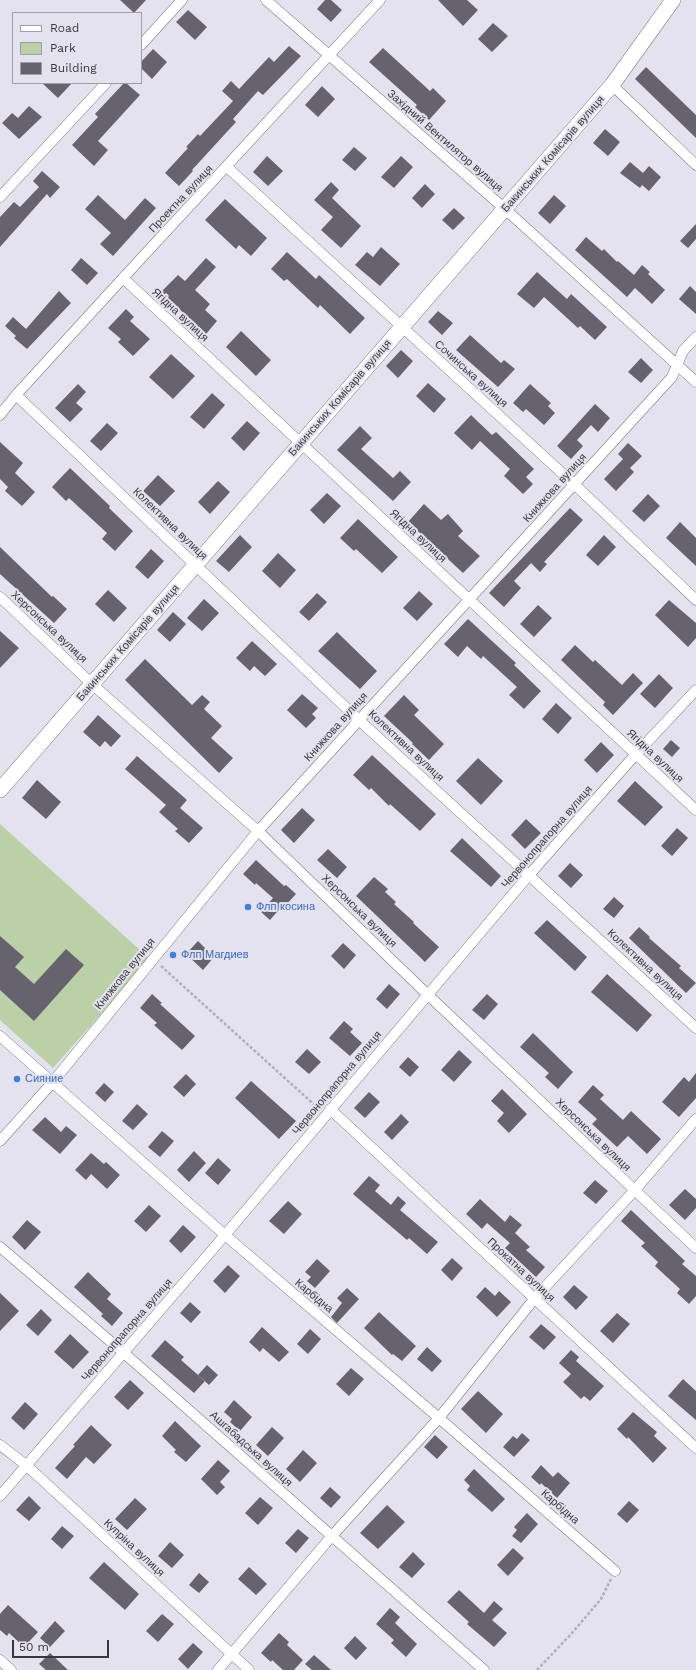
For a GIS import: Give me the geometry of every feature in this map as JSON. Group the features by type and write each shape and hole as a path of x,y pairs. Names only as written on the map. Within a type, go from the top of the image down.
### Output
{"street":[{"path":"142,44 182,0"},
{"name":"Західний Вентилятор вулиця","path":"266,0 505,209 696,382"},
{"name":"Проектна вулиця","path":"0,415 16,395 123,278 380,0"},
{"name":"Бакинських Комісарів вулиця","path":"0,790 612,85 673,0"},
{"path":"0,197 105,84"},
{"path":"612,85 696,165"},
{"name":"Сочинська вулиця","path":"227,167 574,484 696,600"},
{"name":"Ягідна вулиця","path":"123,278 696,810"},
{"name":"Книжкова вулиця","path":"0,1141 52,1083 258,831 672,377 683,351 696,337"},
{"name":"Колективна вулиця","path":"16,395 359,720 696,1028"},
{"name":"Херсонська вулиця","path":"0,597 92,684 258,831 428,995 696,1248"},
{"name":"Червонопрапорна вулиця","path":"0,1496 225,1235 529,875 636,754 696,690"},
{"name":"Карбідна","path":"0,1036 225,1235 615,1571"},
{"name":"Прокатна вулиця","path":"328,1112 535,1298 696,1448"},
{"path":"218,1670 331,1537 439,1418 535,1298 634,1191 696,1119"},
{"name":"Ашгабадська вулиця","path":"0,1247 124,1353 331,1537 484,1670"},
{"name":"Купріна вулиця","path":"0,1445 26,1465 249,1670"},
{"path":"0,1660 11,1670"}],"path":[{"path":"153,959 328,1112"},
{"path":"537,1670 572,1633 601,1599 615,1571"}],"green space":[{"path":"0,824 150,959 53,1068 0,1020"}],"building":[{"path":"120,0 146,0 135,12 133,12"},
{"path":"325,0 331,0 342,10 331,22 317,9"},
{"path":"438,0 467,0 478,10 463,26"},
{"path":"188,10 207,27 195,40 176,22"},
{"path":"493,23 508,36 492,52 478,39"},
{"path":"289,46 301,56 263,95 258,91 233,119 236,122 179,186 165,173 188,148 186,147 198,134 200,136 233,101 222,91 231,81 239,89 269,57 274,62"},
{"path":"383,48 430,91 433,88 446,101 429,120 415,107 417,105 369,62"},
{"path":"153,49 167,62 152,79 142,69 142,61"},
{"path":"646,67 696,115 696,138 635,79"},
{"path":"43,84 71,84 58,98"},
{"path":"123,84 127,84 140,95 98,141 108,150 94,166 72,145 98,117 95,114"},
{"path":"322,86 335,99 318,117 305,105"},
{"path":"29,106 42,117 19,139 2,123 12,113 18,118"},
{"path":"605,129 620,142 608,156 593,143"},
{"path":"354,147 367,158 355,171 342,160"},
{"path":"267,156 283,171 268,186 253,172"},
{"path":"401,156 413,167 394,188 381,177"},
{"path":"630,162 643,173 649,166 661,177 649,191 642,185 640,188 620,173"},
{"path":"42,171 60,187 50,198 47,194 0,247 0,217 14,202 20,207 39,187 33,181"},
{"path":"331,182 339,190 332,198 361,226 341,248 321,230 333,217 314,200"},
{"path":"425,184 435,194 422,208 412,198"},
{"path":"98,195 125,220 145,198 156,208 113,256 100,244 111,233 85,209"},
{"path":"554,195 566,206 550,224 538,213"},
{"path":"225,199 267,238 251,256 239,245 236,249 205,220"},
{"path":"454,208 465,218 453,230 442,220"},
{"path":"696,224 696,239 688,248 680,241"},
{"path":"586,237 602,251 604,249 617,262 618,261 634,275 642,265 650,272 648,274 665,290 652,304 635,288 627,297 575,250"},
{"path":"381,247 400,264 380,286 355,265 367,252 373,257"},
{"path":"287,252 316,279 319,275 365,318 350,334 320,305 318,308 287,279 284,281 271,269"},
{"path":"81,258 98,273 87,285 71,270"},
{"path":"206,258 216,267 195,290 210,304 205,310 217,321 206,334 161,292 178,275 185,281"},
{"path":"537,272 567,299 571,294 607,327 595,340 580,326 578,328 544,297 534,308 517,294"},
{"path":"690,286 696,292 696,314 679,299"},
{"path":"59,291 71,303 27,349 14,338 16,336 5,326 13,317 26,329"},
{"path":"126,309 134,317 130,321 150,339 133,356 118,342 121,339 108,328"},
{"path":"438,311 453,323 442,335 428,322"},
{"path":"241,331 271,360 256,376 226,347"},
{"path":"470,335 501,363 504,360 515,369 498,387 456,350"},
{"path":"401,350 413,361 398,378 386,366"},
{"path":"171,354 195,376 173,399 149,377"},
{"path":"641,358 653,370 641,383 628,372"},
{"path":"428,383 446,399 434,413 416,396"},
{"path":"78,384 86,392 76,403 83,409 70,422 55,408"},
{"path":"530,384 551,403 548,406 555,413 544,425 526,409 523,412 513,403"},
{"path":"212,393 225,405 204,429 190,417"},
{"path":"595,404 610,418 598,432 591,425 577,440 583,446 571,459 557,446"},
{"path":"471,415 492,435 496,432 534,469 526,477 533,484 523,494 504,476 510,469 480,441 472,450 454,433"},
{"path":"247,421 260,433 244,451 231,438"},
{"path":"107,423 118,433 101,451 90,441"},
{"path":"360,426 372,438 361,449 393,478 400,471 411,482 393,501 337,450"},
{"path":"0,442 23,463 15,473 35,492 22,506 5,491 8,487 0,479"},
{"path":"628,443 642,456 630,468 634,472 616,491 604,479 623,459 618,454"},
{"path":"70,468 110,506 109,508 133,531 115,551 102,539 107,533 69,498 66,501 52,487"},
{"path":"158,475 175,491 160,506 143,491"},
{"path":"218,481 230,492 210,514 198,502"},
{"path":"327,493 341,506 324,524 310,510"},
{"path":"648,494 660,506 644,522 632,511"},
{"path":"424,504 441,520 448,514 463,531 458,536 480,556 463,573 408,522"},
{"path":"570,508 583,520 544,562 547,564 540,572 531,563 514,581 521,588 504,607 489,593"},
{"path":"358,519 398,557 382,573 356,549 354,551 340,538"},
{"path":"680,522 696,538 696,566 666,538"},
{"path":"240,535 252,547 229,572 216,561"},
{"path":"604,535 616,547 598,566 586,555"},
{"path":"0,547 52,597 53,596 67,609 54,623 0,574"},
{"path":"151,549 164,561 148,579 135,567"},
{"path":"278,553 296,570 280,588 262,571"},
{"path":"108,590 127,608 114,622 95,604"},
{"path":"419,591 433,604 417,621 403,608"},
{"path":"317,593 327,602 309,621 299,612"},
{"path":"204,599 219,613 202,631 187,618"},
{"path":"669,600 696,623 696,638 688,647 655,615"},
{"path":"538,605 552,618 534,637 520,624"},
{"path":"173,612 186,624 170,642 157,630"},
{"path":"468,619 516,663 514,665 541,691 524,709 509,695 517,687 483,656 481,659 467,646 458,657 444,644"},
{"path":"0,631 19,648 0,668"},
{"path":"337,632 377,671 360,689 318,651"},
{"path":"252,641 277,664 265,676 254,666 250,671 236,658"},
{"path":"575,645 593,662 595,660 622,685 633,673 643,683 613,715 603,705 605,702 561,660"},
{"path":"145,659 192,705 202,695 210,702 204,709 222,726 211,738 233,758 219,773 125,680"},
{"path":"659,674 673,688 655,708 640,694"},
{"path":"302,694 318,708 312,714 316,718 306,728 287,710"},
{"path":"404,695 419,710 414,715 444,744 429,760 384,716"},
{"path":"556,703 572,718 558,734 542,719"},
{"path":"98,715 121,736 111,747 105,741 100,747 83,732"},
{"path":"671,740 680,748 672,757 663,749"},
{"path":"601,742 614,755 597,773 584,760"},
{"path":"372,755 436,814 420,831 390,804 389,806 371,788 369,790 353,775"},
{"path":"137,756 187,800 180,808 203,828 189,843 175,831 178,829 159,812 166,805 125,769"},
{"path":"478,758 503,781 481,805 456,781"},
{"path":"37,780 61,802 46,819 22,798"},
{"path":"635,781 663,807 645,826 617,801"},
{"path":"302,808 315,820 294,843 281,830"},
{"path":"526,819 541,833 525,849 511,835"},
{"path":"677,828 688,838 672,856 661,846"},
{"path":"462,838 501,876 491,887 450,851"},
{"path":"328,849 347,867 337,878 317,860"},
{"path":"256,860 284,886 286,885 296,894 283,908 282,906 270,920 261,912 273,898 243,874"},
{"path":"570,863 583,875 571,888 558,876"},
{"path":"374,877 388,889 385,892 396,902 394,904 439,947 425,962 356,896"},
{"path":"614,897 624,906 614,918 603,909"},
{"path":"547,920 587,957 575,971 534,933"},
{"path":"639,927 650,937 649,938 681,966 679,968 696,983 686,993 629,938"},
{"path":"0,936 24,957 15,967 34,984 66,949 84,965 34,1021 0,990"},
{"path":"198,941 214,957 203,970 186,954"},
{"path":"343,943 356,955 344,969 331,956"},
{"path":"607,974 652,1015 637,1032 591,992"},
{"path":"389,984 400,994 387,1009 376,999"},
{"path":"152,994 162,1003 160,1004 195,1036 182,1050 154,1025 157,1023 140,1008"},
{"path":"487,994 498,1004 484,1020 472,1010"},
{"path":"344,1021 353,1029 350,1032 362,1043 350,1056 329,1038"},
{"path":"533,1033 573,1072 558,1089 545,1077 549,1073 520,1047"},
{"path":"307,1049 321,1062 309,1074 295,1062"},
{"path":"459,1050 472,1062 454,1082 441,1070"},
{"path":"408,1057 419,1067 410,1077 399,1067"},
{"path":"696,1073 696,1098 679,1117 662,1102 684,1077 689,1082"},
{"path":"186,1074 196,1084 184,1097 173,1087"},
{"path":"251,1081 296,1121 279,1139 235,1098"},
{"path":"104,1083 114,1092 105,1102 95,1093"},
{"path":"593,1085 604,1095 600,1099 623,1120 631,1111 661,1139 647,1154 628,1136 617,1147 592,1124 597,1119 578,1102"},
{"path":"502,1089 527,1114 509,1133 497,1121 504,1113 491,1101"},
{"path":"369,1092 380,1102 365,1118 354,1108"},
{"path":"137,1104 148,1114 133,1130 122,1121"},
{"path":"401,1114 409,1122 392,1140 384,1132"},
{"path":"45,1117 61,1132 66,1126 77,1135 60,1154 32,1130"},
{"path":"162,1131 174,1141 160,1157 148,1147"},
{"path":"194,1151 206,1163 189,1182 177,1170"},
{"path":"91,1153 104,1164 106,1162 120,1175 107,1189 91,1174 86,1180 75,1170"},
{"path":"218,1158 231,1170 218,1185 205,1173"},
{"path":"369,1176 380,1185 375,1191 391,1205 398,1196 406,1203 400,1210 438,1242 427,1254 409,1238 407,1240 353,1194"},
{"path":"595,1180 608,1191 596,1204 583,1193"},
{"path":"685,1189 696,1199 696,1208 685,1220 669,1205"},
{"path":"480,1199 505,1222 510,1215 522,1225 515,1233 530,1247 526,1250 545,1267 536,1277 505,1248 510,1243 487,1223 482,1229 466,1214"},
{"path":"288,1201 302,1214 284,1234 269,1221"},
{"path":"149,1205 161,1216 146,1232 134,1221"},
{"path":"631,1210 685,1261 682,1264 696,1276 696,1296 689,1304 677,1293 680,1289 655,1266 658,1262 641,1246 645,1243 621,1221"},
{"path":"27,1220 41,1232 25,1250 12,1237"},
{"path":"183,1225 196,1237 181,1253 169,1241"},
{"path":"452,1258 463,1268 452,1281 441,1270"},
{"path":"317,1259 330,1271 315,1288 307,1281 311,1277 305,1272"},
{"path":"228,1265 240,1276 225,1293 213,1281"},
{"path":"88,1272 111,1294 107,1299 123,1313 112,1326 101,1316 103,1314 74,1287"},
{"path":"574,1285 588,1297 576,1310 563,1297"},
{"path":"485,1287 495,1296 499,1291 511,1302 497,1317 476,1297"},
{"path":"347,1288 359,1299 337,1323 331,1317 342,1303 337,1298"},
{"path":"0,1293 19,1311 0,1331"},
{"path":"190,1302 201,1312 191,1323 180,1313"},
{"path":"41,1309 52,1320 38,1336 26,1325"},
{"path":"379,1312 416,1346 402,1361 393,1354 392,1355 364,1328"},
{"path":"617,1313 630,1324 613,1343 600,1331"},
{"path":"541,1324 556,1337 544,1350 529,1337"},
{"path":"262,1327 289,1352 279,1362 263,1348 260,1352 249,1342"},
{"path":"310,1329 321,1339 308,1354 297,1344"},
{"path":"70,1334 89,1352 73,1369 54,1352"},
{"path":"165,1340 184,1357 181,1360 205,1381 194,1393 151,1356"},
{"path":"427,1347 442,1361 432,1372 417,1359"},
{"path":"571,1350 579,1357 576,1361 604,1386 590,1401 584,1396 581,1399 563,1382 571,1374 559,1363"},
{"path":"207,1365 218,1375 209,1385 198,1375"},
{"path":"351,1368 364,1379 349,1396 336,1384"},
{"path":"683,1379 696,1391 696,1420 668,1396"},
{"path":"130,1380 144,1393 128,1410 114,1397"},
{"path":"478,1391 503,1414 486,1433 461,1409"},
{"path":"234,1400 252,1417 240,1431 230,1422 232,1419 224,1412"},
{"path":"25,1402 38,1414 24,1430 11,1418"},
{"path":"633,1412 657,1432 654,1436 667,1448 653,1463 628,1437 627,1439 617,1429"},
{"path":"175,1421 201,1446 186,1462 174,1452 176,1450 162,1436"},
{"path":"91,1425 112,1445 94,1464 86,1457 67,1479 55,1468 75,1446 73,1445"},
{"path":"272,1427 284,1438 268,1456 256,1445"},
{"path":"522,1433 530,1440 514,1457 503,1447 513,1436 517,1439"},
{"path":"435,1435 448,1447 437,1459 424,1447"},
{"path":"303,1450 317,1463 300,1482 286,1469"},
{"path":"218,1460 230,1471 220,1482 225,1487 217,1495 201,1479"},
{"path":"541,1465 553,1477 558,1472 570,1483 557,1498 541,1483 540,1485 531,1477"},
{"path":"474,1469 505,1499 492,1512 467,1490 470,1486 464,1480"},
{"path":"330,1487 341,1497 331,1508 320,1498"},
{"path":"29,1496 41,1508 29,1521 16,1510"},
{"path":"260,1497 273,1508 258,1525 245,1513"},
{"path":"135,1498 147,1509 127,1530 115,1519"},
{"path":"629,1501 639,1510 627,1523 617,1514"},
{"path":"387,1505 405,1522 378,1549 360,1533"},
{"path":"527,1513 538,1524 521,1543 512,1536 517,1530 514,1527"},
{"path":"62,1526 74,1536 62,1549 51,1539"},
{"path":"298,1529 309,1538 296,1553 285,1543"},
{"path":"170,1542 184,1555 172,1568 158,1556"},
{"path":"513,1548 524,1558 508,1576 497,1565"},
{"path":"413,1552 425,1564 412,1578 399,1567"},
{"path":"104,1562 139,1594 125,1610 89,1578"},
{"path":"249,1567 267,1584 256,1595 238,1579"},
{"path":"199,1573 209,1582 199,1593 189,1585"},
{"path":"459,1590 484,1613 494,1601 503,1609 492,1620 507,1633 494,1647 467,1624 469,1622 447,1602"},
{"path":"8,1605 38,1632 24,1647 9,1633 7,1636 0,1630 0,1614"},
{"path":"390,1608 400,1617 395,1623 417,1644 406,1657 391,1643 394,1640 376,1624"},
{"path":"162,1614 174,1624 158,1642 146,1631"},
{"path":"55,1621 65,1631 50,1647 40,1638"},
{"path":"279,1633 289,1642 287,1645 303,1660 294,1670 283,1670 261,1653"},
{"path":"355,1636 367,1648 356,1660 344,1648"},
{"path":"193,1643 203,1652 188,1669 178,1659"},
{"path":"50,1653 68,1670 46,1670 39,1664"},
{"path":"314,1655 331,1670 312,1670 305,1664"}],"place":[{"name":"Флп косина","path":"248,907"},
{"name":"Флп Магдиев","path":"173,955"},
{"name":"Сияние","path":"17,1079"}]}
